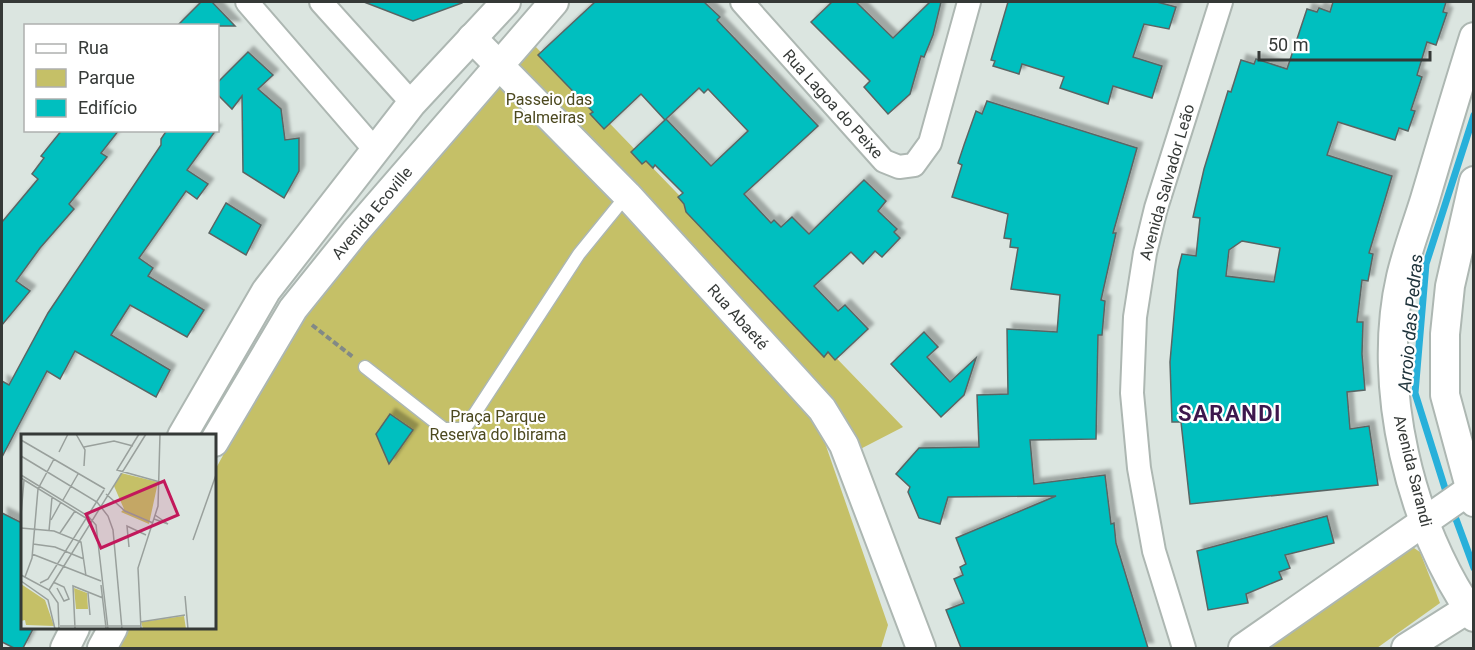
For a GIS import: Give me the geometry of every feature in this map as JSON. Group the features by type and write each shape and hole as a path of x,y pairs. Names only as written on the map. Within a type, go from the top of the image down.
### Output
{"street":[{"path":"247,2 375,150"},
{"path":"321,2 412,103"},
{"path":"183,434 266,291 328,207 412,103 506,2"},
{"name":"Avenida Ecoville","path":"216,439 293,309 355,232 554,2"},
{"name":"Rua Lagoa do Peixe","path":"742,2 884,161 899,167 914,165 930,143 969,2"},
{"name":"Avenida Salvador Leão","path":"1184,648 1154,551 1139,468 1132,393 1135,317 1145,253 1156,208 1221,2"},
{"name":"Avenida Sarandi","path":"1471,610 1428,519 1401,434 1394,392 1394,329 1401,278 1473,37"},
{"name":"Rua Abaeté","path":"472,38 627,195 835,426 921,648"},
{"path":"1243,648 1428,519 1469,494 1445,395 1445,334 1450,286 1473,181"},
{"path":"328,207 355,232"},
{"path":"1406,648 1471,610"},
{"path":"65,648 74,629"},
{"path":"102,648 112,629"}],"lane":[{"path":"365,367 444,429 461,429 468,424 579,254 627,195"}],"path":[{"path":"293,309 365,367"}],"green space":[{"name":"Praça Parque Reserva do Ibirama","path":"533,44 903,427 841,459 825,443 888,625 881,648 116,648 127,629 216,629 216,468 300,315"},
{"path":"1408,544 1420,552 1440,603 1377,648 1263,648"}],"building":[{"path":"201,2 212,2 235,26 219,26 219,24 179,24"},
{"path":"364,2 462,2 462,3 413,21"},
{"path":"595,2 704,2 720,17 717,20 818,126 744,194 771,223 774,220 781,227 792,217 809,234 864,180 886,201 878,211 897,229 894,232 900,238 882,257 875,251 863,264 851,252 814,286 838,311 845,305 868,329 835,360 828,352 824,357 686,212 684,204 678,197 683,193 655,165 653,168 646,161 642,164 631,152 665,120 641,94 604,129 590,114 593,112 538,55","holes":["699,88 704,93 708,89 748,131 711,166 666,119"]},
{"path":"832,2 856,2 893,38 930,2 941,2 933,35 924,57 921,56 910,94 888,114 864,87 870,81 811,22"},
{"path":"1008,2 1157,2 1176,7 1169,29 1144,24 1133,57 1162,66 1152,98 1113,86 1108,104 1060,88 1064,77 1022,64 1019,74 993,66 995,61 991,60"},
{"path":"1333,2 1446,2 1443,12 1447,13 1436,45 1427,42 1417,75 1422,77 1411,110 1415,111 1408,131 1399,128 1395,140 1338,122 1327,155 1392,176 1369,253 1373,254 1368,281 1362,280 1357,322 1363,322 1362,354 1365,390 1347,392 1350,429 1369,426 1378,485 1190,504 1181,422 1172,422 1170,362 1178,270 1182,254 1196,256 1200,218 1193,217 1204,169 1228,91 1231,92 1241,60 1254,64 1256,59 1287,69 1307,9 1317,12 1319,8 1330,12","holes":["1242,241 1280,248 1274,282 1226,276 1229,250"]},
{"path":"248,52 273,75 258,89 281,109 285,140 299,138 299,171 284,198 243,172 242,96 232,109 219,96 219,81"},
{"path":"987,101 1137,148 1113,233 1116,233 1101,300 1105,301 1102,335 1098,335 1096,439 1030,440 1034,484 1105,475 1111,524 1114,523 1116,543 1148,648 961,648 946,610 964,603 954,579 963,575 960,567 966,564 956,538 1056,496 948,497 940,524 919,518 908,492 910,487 896,474 919,448 979,447 977,395 1008,394 1007,329 1057,332 1060,295 1011,289 1018,248 1010,247 1011,239 1004,238 1008,214 952,197 962,165 958,163 976,111 982,114"},
{"path":"60,132 117,132 101,153 107,157 69,204 74,209 40,248 16,281 30,291 2,325 2,222 38,179 32,174 44,158 41,156"},
{"path":"166,132 215,132 187,170 208,184 197,199 186,191 139,258 153,268 148,276 204,310 187,337 130,305 111,335 170,370 156,397 75,351 60,379 47,371 2,457 2,381 9,385 48,313 161,145 161,139"},
{"path":"226,203 261,225 246,255 209,233"},
{"path":"924,332 938,347 927,357 950,382 976,358 964,395 941,417 891,364"},
{"path":"390,414 413,430 389,464 376,434"},
{"path":"2,513 21,522 21,629 33,629 23,648 14,648 2,642"},
{"path":"1327,516 1334,543 1285,555 1290,568 1279,572 1282,579 1246,594 1248,603 1208,610 1197,551"}],"waterway":[{"name":"Arroio das Pedras","path":"1448,498 1415,393 1426,264 1474,115"},
{"name":"Arroio das Pedras","path":"1453,511 1474,568"}],"district":[{"name":"SARANDI","path":"1230,413"}],"park label":[{"name":"Passeio das Palmeiras","path":"549,108"}]}
